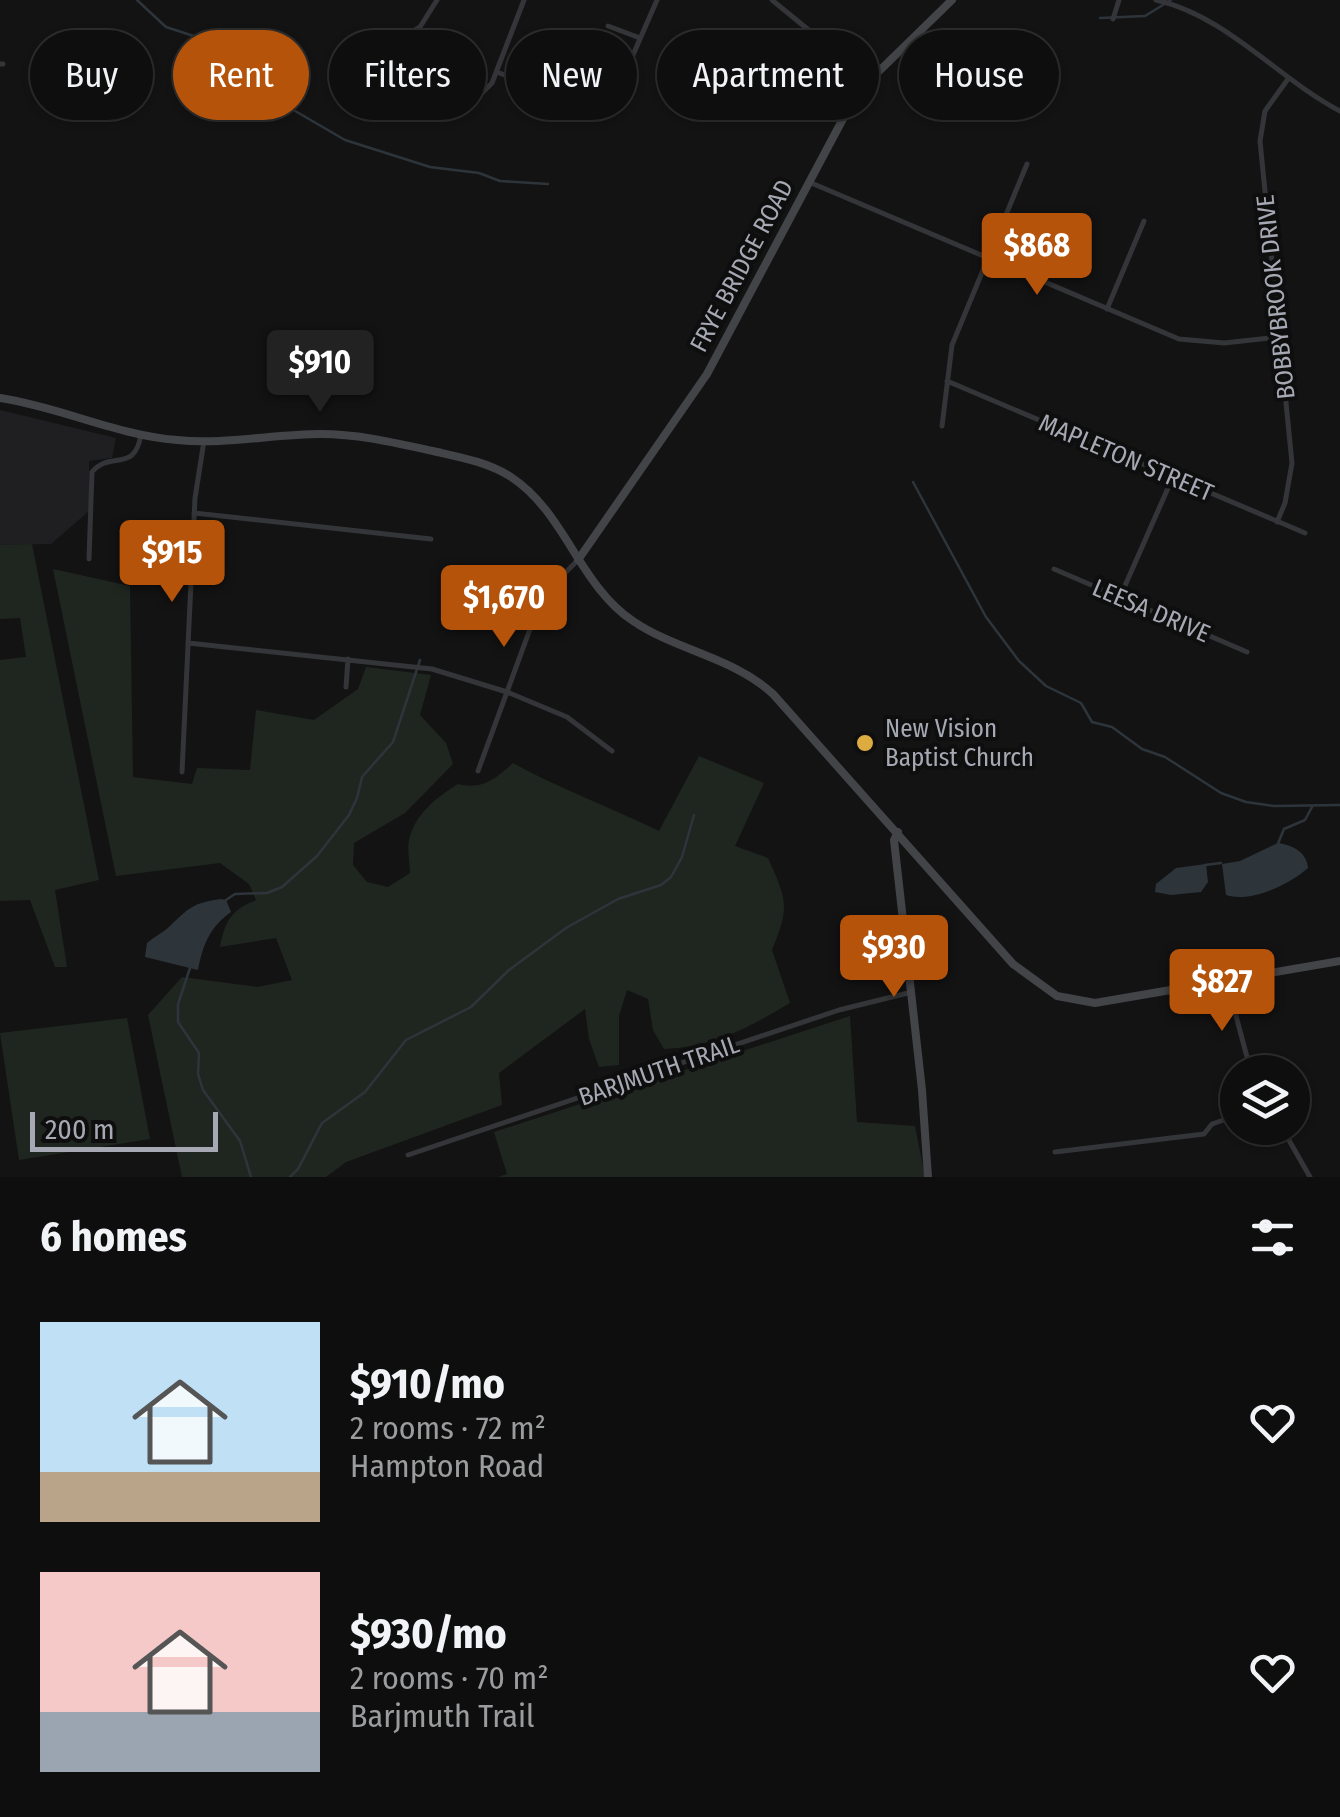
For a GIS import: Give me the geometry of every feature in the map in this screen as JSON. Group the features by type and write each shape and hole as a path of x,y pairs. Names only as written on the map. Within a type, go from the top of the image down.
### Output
{"main road":[{"name":"FRYE BRIDGE ROAD","path":"879,71 952,0"},
{"name":"FRYE BRIDGE ROAD","path":"578,560 707,374 842,120"},
{"path":"0,398 52,408 141,434 204,441 340,434 387,441 474,461 506,474 526,488 603,594 632,620 730,664 763,684 1014,964 1058,996 1081,1002 1117,1002 1340,961"},
{"path":"898,832 894,840 928,1177"}],"street":[{"path":"415,30 438,0"},
{"path":"486,89 497,72 524,0"},
{"path":"637,45 657,0"},
{"path":"772,0 809,30"},
{"path":"1113,19 1119,0"},
{"path":"1156,0 1208,21 1340,112"},
{"path":"608,26 640,38"},
{"path":"497,72 506,76"},
{"name":"BOBBYBROOK DRIVE","path":"1277,522 1285,503 1292,463 1260,140 1265,111 1288,78"},
{"path":"942,426 956,334 1027,164"},
{"path":"809,182 1192,342 1224,344 1278,336"},
{"path":"1108,309 1144,222"},
{"name":"MAPLETON STREET","path":"947,382 1306,533"},
{"path":"89,560 92,472 98,465 132,456 141,434"},
{"path":"182,772 194,513 204,441"},
{"path":"1120,597 1172,478"},
{"path":"194,513 432,539"},
{"path":"478,771 537,610 549,588 578,560"},
{"name":"LEESA DRIVE","path":"1054,570 1247,652"},
{"path":"188,642 432,669 507,692 567,717 612,751"},
{"path":"346,686 348,660"},
{"path":"1227,982 1247,1055"},
{"name":"BARJMUTH TRAIL","path":"408,1155 839,1010 912,992"},
{"path":"1055,1152 1204,1134 1220,1121"},
{"path":"1292,1145 1310,1177"}],"shaded area":[{"path":"0,410 116,438 112,458 89,461 89,511 51,544 0,545"},
{"path":"32,544 99,880 55,890 67,967 55,967 30,900 0,901 0,660 26,657 20,618 0,619 0,545"},
{"path":"53,569 130,586 133,777 192,784 197,768 250,770 256,710 314,720 358,689 366,667 431,675 420,715 446,743 453,764 405,813 354,843 353,865 367,882 388,887 410,873 408,844 422,814 458,784 475,786 488,782 513,763 659,831 699,756 764,783 735,846 768,858 779,884 784,913 772,950 790,1003 730,1035 664,1049 653,1030 648,999 627,990 619,1016 619,1065 599,1067 589,1039 585,1009 499,1073 502,1105 346,1162 326,1177 182,1177 148,1015 182,977 257,987 292,980 276,938 220,947 230,918 256,900 249,884 220,863 116,876"},
{"path":"1278,843 1298,850 1308,868 1269,891 1246,897 1226,895 1222,864 1240,861"},
{"path":"1206,864 1208,882 1201,892 1155,892 1156,884 1176,868"},
{"path":"226,900 231,912 208,937 198,970 145,957 147,943 187,911 203,902"},
{"path":"850,1016 857,1122 915,1126 925,1177 498,1177 507,1174 494,1132"},
{"path":"127,1018 150,1139 19,1160 0,1033"}],"waterway":[{"path":"137,0 166,27 209,41 278,101 345,140 430,167 479,173 500,181 548,184"},
{"path":"1100,18 1145,16 1171,0"},
{"path":"913,482 986,617 1019,661 1046,686 1081,703 1092,722 1112,727 1142,749 1165,757 1221,793 1246,802 1274,806 1340,805"},
{"path":"226,900 235,894 267,893 282,887 317,856 349,815 362,777 393,742 420,660"},
{"path":"1277,846 1284,829 1305,820 1312,807"},
{"path":"290,1177 322,1123 365,1092 406,1040 471,1007 509,970 566,928 618,899 661,885 671,877 682,857 694,815"},
{"path":"1205,865 1221,863"},
{"path":"190,968 178,1004 178,1022 199,1053 198,1074 203,1090 240,1141 251,1177"}],"place":[{"name":"New Vision Baptist Church","path":"865,743"}]}
